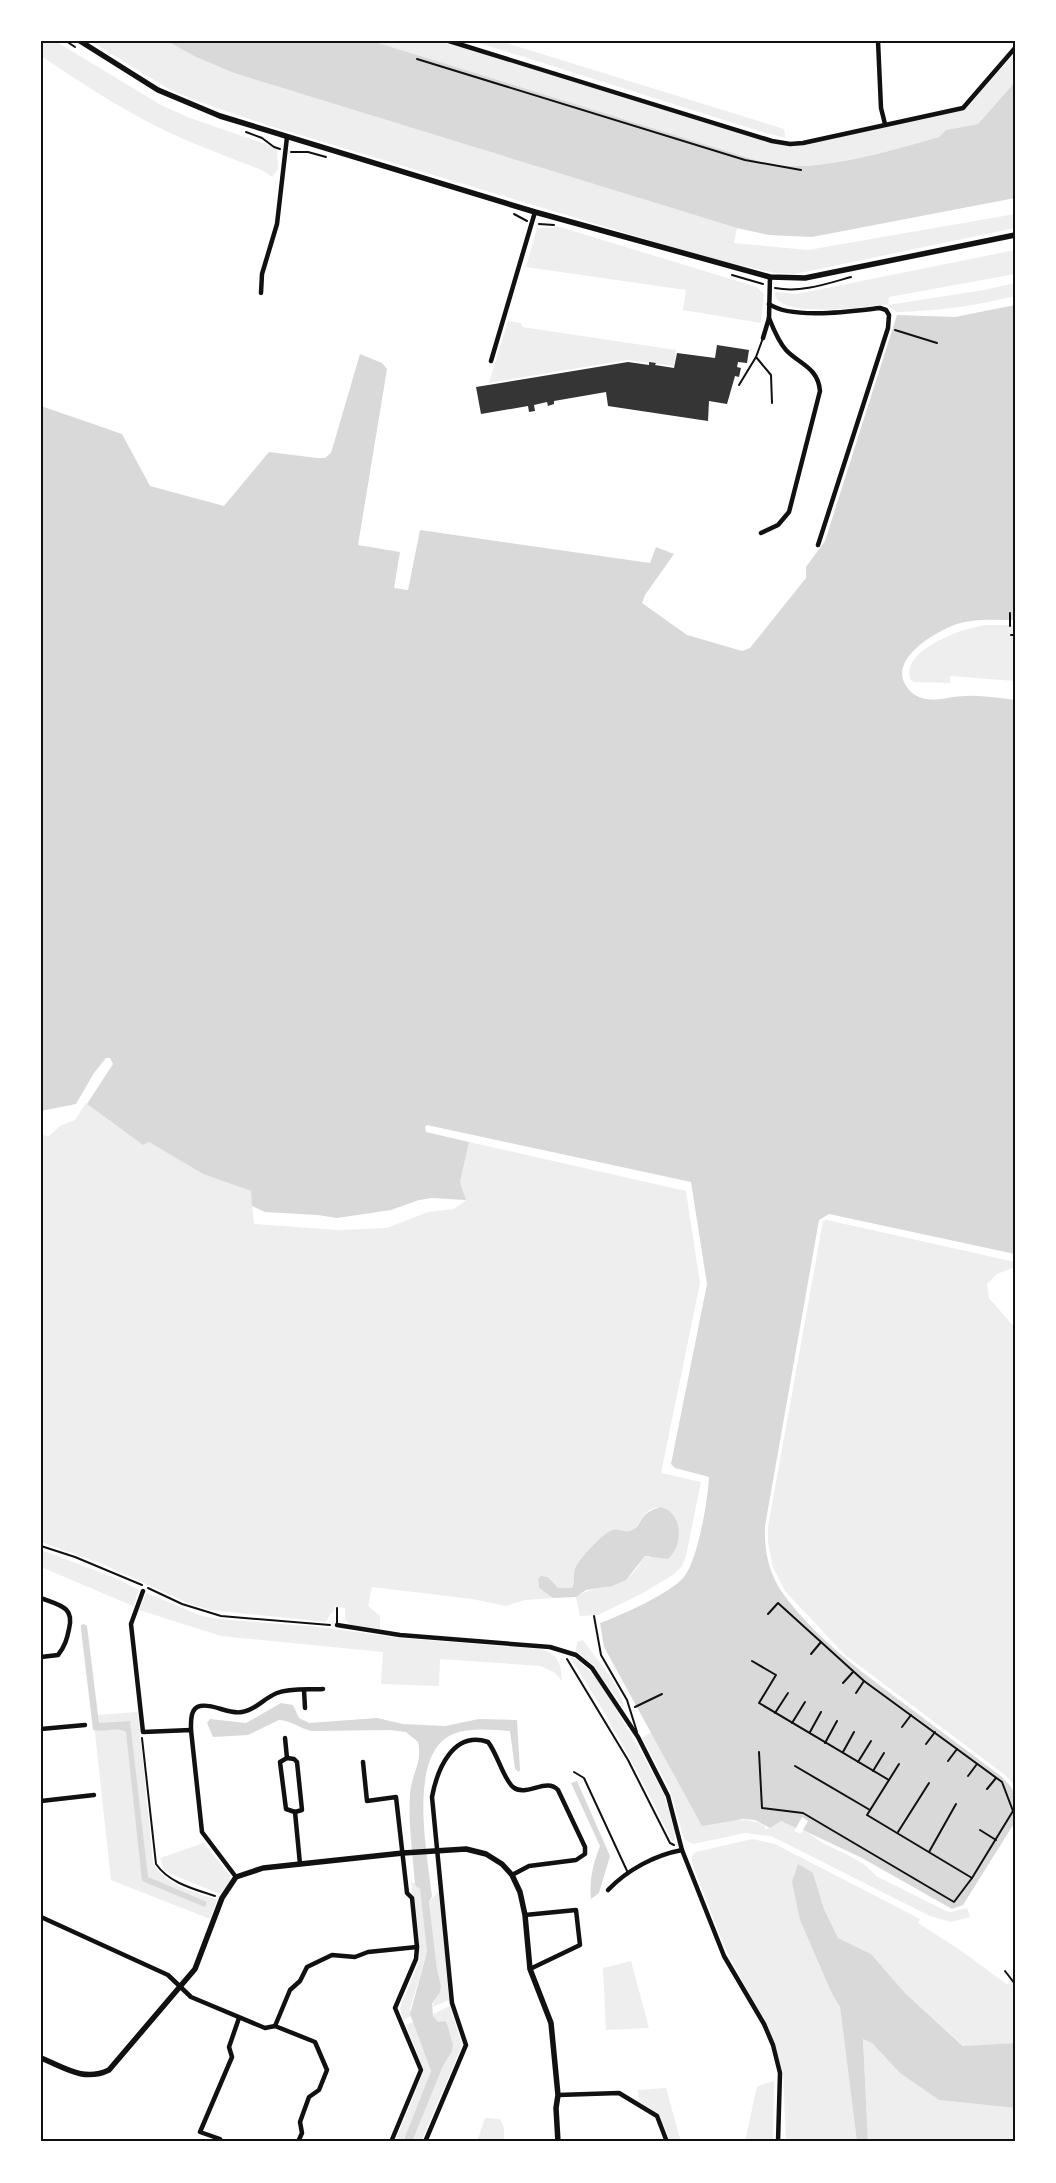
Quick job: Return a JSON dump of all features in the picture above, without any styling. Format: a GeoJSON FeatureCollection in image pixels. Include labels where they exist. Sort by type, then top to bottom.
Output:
{"type":"FeatureCollection","features":[{"type":"Feature","properties":{"kind":"street"},"geometry":{"type":"LineString","coordinates":[[80,41],[165,93],[220,116],[287,138],[535,212],[770,277],[805,278],[1015,235]]}},
{"type":"Feature","properties":{"kind":"street"},"geometry":{"type":"LineString","coordinates":[[448,41],[782,144],[803,143],[962,108],[1015,48]]}},
{"type":"Feature","properties":{"kind":"street"},"geometry":{"type":"LineString","coordinates":[[878,41],[881,108],[884,124]]}},
{"type":"Feature","properties":{"kind":"street"},"geometry":{"type":"LineString","coordinates":[[261,293],[262,274],[277,224],[284,150],[287,138]]}},
{"type":"Feature","properties":{"kind":"street"},"geometry":{"type":"LineString","coordinates":[[491,360],[535,212]]}},
{"type":"Feature","properties":{"kind":"street"},"geometry":{"type":"LineString","coordinates":[[763,338],[769,318],[770,277]]}},
{"type":"Feature","properties":{"kind":"street"},"geometry":{"type":"LineString","coordinates":[[769,304],[780,310],[799,312],[835,313],[883,308],[889,315],[888,328],[818,545]]}},
{"type":"Feature","properties":{"kind":"street"},"geometry":{"type":"LineString","coordinates":[[761,533],[778,526],[790,512],[820,391],[816,374],[810,367],[786,350],[769,318]]}},
{"type":"Feature","properties":{"kind":"street"},"geometry":{"type":"LineString","coordinates":[[143,1591],[131,1624],[143,1732],[191,1730]]}},
{"type":"Feature","properties":{"kind":"street"},"geometry":{"type":"LineString","coordinates":[[41,1598],[65,1608],[70,1614],[71,1620],[64,1646],[58,1655],[41,1657]]}},
{"type":"Feature","properties":{"kind":"street"},"geometry":{"type":"LineString","coordinates":[[337,1625],[400,1634],[540,1646],[576,1655],[592,1668],[638,1737],[668,1796],[682,1850],[724,1956],[764,2024],[773,2045],[780,2073],[778,2142]]}},
{"type":"Feature","properties":{"kind":"street"},"geometry":{"type":"LineString","coordinates":[[236,1877],[202,1832],[191,1730],[192,1714],[195,1709],[201,1706],[244,1712],[275,1694],[286,1691],[323,1689]]}},
{"type":"Feature","properties":{"kind":"street"},"geometry":{"type":"LineString","coordinates":[[304,1690],[304,1708]]}},
{"type":"Feature","properties":{"kind":"street"},"geometry":{"type":"LineString","coordinates":[[41,1729],[85,1725]]}},
{"type":"Feature","properties":{"kind":"street"},"geometry":{"type":"LineString","coordinates":[[285,1738],[287,1758]]}},
{"type":"Feature","properties":{"kind":"street"},"geometry":{"type":"LineString","coordinates":[[425,2142],[466,2045],[452,2003],[439,1851],[432,1797],[436,1778],[445,1758],[462,1743],[470,1739],[488,1742],[514,1789],[521,1790],[549,1785],[554,1786],[558,1790],[585,1848],[585,1854],[576,1860],[529,1866],[512,1875]]}},
{"type":"Feature","properties":{"kind":"street"},"geometry":{"type":"LineString","coordinates":[[287,1758],[294,1759],[297,1762],[302,1810],[295,1812],[286,1809],[284,1801],[280,1762],[287,1758]]}},
{"type":"Feature","properties":{"kind":"street"},"geometry":{"type":"LineString","coordinates":[[363,1762],[367,1801],[396,1798],[400,1844],[403,1853],[407,1893],[412,1898],[417,1947],[416,1959],[395,2008],[421,2070],[391,2142]]}},
{"type":"Feature","properties":{"kind":"street"},"geometry":{"type":"LineString","coordinates":[[41,1801],[94,1795]]}},
{"type":"Feature","properties":{"kind":"street"},"geometry":{"type":"LineString","coordinates":[[295,1812],[300,1864]]}},
{"type":"Feature","properties":{"kind":"street"},"geometry":{"type":"LineString","coordinates":[[41,2058],[83,2075],[92,2076],[109,2070],[182,1986],[194,1968],[222,1898],[236,1877],[263,1868],[403,1853],[466,1849],[486,1854],[512,1875],[520,1892],[525,1915],[530,1969],[551,2023],[558,2095],[556,2108],[558,2142]]}},
{"type":"Feature","properties":{"kind":"street"},"geometry":{"type":"LineString","coordinates":[[608,1890],[628,1873],[668,1853],[682,1850]]}},
{"type":"Feature","properties":{"kind":"street"},"geometry":{"type":"LineString","coordinates":[[525,1915],[576,1910],[580,1944],[530,1969]]}},
{"type":"Feature","properties":{"kind":"street"},"geometry":{"type":"LineString","coordinates":[[41,1917],[158,1970],[182,1986],[191,1997],[265,2028],[275,2026],[315,2042],[327,2070],[319,2090],[309,2097],[300,2122],[302,2133],[298,2142]]}},
{"type":"Feature","properties":{"kind":"street"},"geometry":{"type":"LineString","coordinates":[[275,2026],[290,1990],[300,1980],[307,1967],[332,1955],[355,1957],[368,1952],[417,1947]]}},
{"type":"Feature","properties":{"kind":"street"},"geometry":{"type":"LineString","coordinates":[[220,2139],[200,2132],[232,2057],[229,2047],[239,2018]]}},
{"type":"Feature","properties":{"kind":"street"},"geometry":{"type":"LineString","coordinates":[[558,2095],[619,2093],[657,2116],[667,2142]]}},
{"type":"Feature","properties":{"kind":"lane"},"geometry":{"type":"LineString","coordinates":[[739,385],[756,356],[763,338]]}},
{"type":"Feature","properties":{"kind":"lane"},"geometry":{"type":"LineString","coordinates":[[756,356],[771,375],[772,403]]}},
{"type":"Feature","properties":{"kind":"lane"},"geometry":{"type":"LineString","coordinates":[[337,1608],[337,1625]]}},
{"type":"Feature","properties":{"kind":"lane"},"geometry":{"type":"LineString","coordinates":[[594,1616],[601,1655],[627,1700],[638,1737]]}},
{"type":"Feature","properties":{"kind":"lane"},"geometry":{"type":"LineString","coordinates":[[574,1772],[584,1778],[628,1873]]}},
{"type":"Feature","properties":{"kind":"path"},"geometry":{"type":"LineString","coordinates":[[66,41],[79,50]]}},
{"type":"Feature","properties":{"kind":"path"},"geometry":{"type":"LineString","coordinates":[[418,60],[745,160],[801,170]]}},
{"type":"Feature","properties":{"kind":"path"},"geometry":{"type":"LineString","coordinates":[[244,131],[262,138],[274,147],[295,153],[308,152],[327,157]]}},
{"type":"Feature","properties":{"kind":"path"},"geometry":{"type":"LineString","coordinates":[[509,210],[520,219],[531,223],[560,225]]}},
{"type":"Feature","properties":{"kind":"path"},"geometry":{"type":"LineString","coordinates":[[731,274],[770,287],[788,290],[807,288],[852,276]]}},
{"type":"Feature","properties":{"kind":"path"},"geometry":{"type":"LineString","coordinates":[[888,328],[937,343]]}},
{"type":"Feature","properties":{"kind":"path"},"geometry":{"type":"LineString","coordinates":[[1010,613],[1010,626]]}},
{"type":"Feature","properties":{"kind":"path"},"geometry":{"type":"LineString","coordinates":[[41,1546],[75,1557],[182,1604],[208,1613],[221,1616],[337,1625]]}},
{"type":"Feature","properties":{"kind":"path"},"geometry":{"type":"LineString","coordinates":[[759,1752],[762,1808],[803,1813],[954,1902],[972,1878],[1013,1811],[1002,1782],[864,1681],[778,1603],[768,1614]]}},
{"type":"Feature","properties":{"kind":"path"},"geometry":{"type":"LineString","coordinates":[[811,1654],[821,1642]]}},
{"type":"Feature","properties":{"kind":"path"},"geometry":{"type":"LineString","coordinates":[[559,1650],[571,1663],[610,1727],[652,1804],[670,1843],[682,1850]]}},
{"type":"Feature","properties":{"kind":"path"},"geometry":{"type":"LineString","coordinates":[[752,1661],[776,1675],[759,1704],[889,1780]]}},
{"type":"Feature","properties":{"kind":"path"},"geometry":{"type":"LineString","coordinates":[[843,1683],[853,1672]]}},
{"type":"Feature","properties":{"kind":"path"},"geometry":{"type":"LineString","coordinates":[[856,1693],[864,1681]]}},
{"type":"Feature","properties":{"kind":"path"},"geometry":{"type":"LineString","coordinates":[[775,1713],[788,1693]]}},
{"type":"Feature","properties":{"kind":"path"},"geometry":{"type":"LineString","coordinates":[[637,1707],[662,1694]]}},
{"type":"Feature","properties":{"kind":"path"},"geometry":{"type":"LineString","coordinates":[[792,1722],[805,1702]]}},
{"type":"Feature","properties":{"kind":"path"},"geometry":{"type":"LineString","coordinates":[[809,1733],[821,1712]]}},
{"type":"Feature","properties":{"kind":"path"},"geometry":{"type":"LineString","coordinates":[[902,1728],[911,1715]]}},
{"type":"Feature","properties":{"kind":"path"},"geometry":{"type":"LineString","coordinates":[[825,1742],[837,1721]]}},
{"type":"Feature","properties":{"kind":"path"},"geometry":{"type":"LineString","coordinates":[[143,1732],[142,1738],[156,1864],[162,1873],[174,1880],[222,1898]]}},
{"type":"Feature","properties":{"kind":"path"},"geometry":{"type":"LineString","coordinates":[[842,1753],[854,1732]]}},
{"type":"Feature","properties":{"kind":"path"},"geometry":{"type":"LineString","coordinates":[[926,1744],[935,1732]]}},
{"type":"Feature","properties":{"kind":"path"},"geometry":{"type":"LineString","coordinates":[[858,1762],[871,1741]]}},
{"type":"Feature","properties":{"kind":"path"},"geometry":{"type":"LineString","coordinates":[[948,1761],[957,1749]]}},
{"type":"Feature","properties":{"kind":"path"},"geometry":{"type":"LineString","coordinates":[[873,1771],[884,1753]]}},
{"type":"Feature","properties":{"kind":"path"},"geometry":{"type":"LineString","coordinates":[[899,1764],[868,1815],[972,1878]]}},
{"type":"Feature","properties":{"kind":"path"},"geometry":{"type":"LineString","coordinates":[[968,1776],[977,1764]]}},
{"type":"Feature","properties":{"kind":"path"},"geometry":{"type":"LineString","coordinates":[[795,1766],[870,1810]]}},
{"type":"Feature","properties":{"kind":"path"},"geometry":{"type":"LineString","coordinates":[[987,1789],[996,1778]]}},
{"type":"Feature","properties":{"kind":"path"},"geometry":{"type":"LineString","coordinates":[[898,1833],[929,1783]]}},
{"type":"Feature","properties":{"kind":"path"},"geometry":{"type":"LineString","coordinates":[[929,1852],[956,1804]]}},
{"type":"Feature","properties":{"kind":"path"},"geometry":{"type":"LineString","coordinates":[[980,1830],[996,1840]]}},
{"type":"Feature","properties":{"kind":"path"},"geometry":{"type":"LineString","coordinates":[[1005,1972],[1015,1984]]}},
{"type":"Feature","properties":{"kind":"shaded area"},"geometry":{"type":"Polygon","coordinates":[[[41,41],[55,41],[161,105],[190,118],[277,148],[278,169],[272,177],[264,171],[179,137],[138,116],[41,56],[41,41]]]}},
{"type":"Feature","properties":{"kind":"shaded area"},"geometry":{"type":"Polygon","coordinates":[[[90,41],[167,41],[196,57],[234,73],[737,228],[734,243],[808,250],[1015,214],[1015,228],[795,274],[776,273],[716,260],[270,126],[197,101],[169,89],[90,41]]]}},
{"type":"Feature","properties":{"kind":"shaded area"},"geometry":{"type":"Polygon","coordinates":[[[167,41],[372,41],[752,159],[782,166],[824,164],[863,157],[939,137],[946,130],[978,124],[1015,82],[1015,198],[812,237],[769,235],[737,228],[234,73],[196,57],[167,41]]]}},
{"type":"Feature","properties":{"kind":"shaded area"},"geometry":{"type":"Polygon","coordinates":[[[372,41],[449,41],[789,145],[956,109],[970,103],[1015,53],[1015,82],[978,124],[946,130],[939,137],[863,157],[824,164],[782,166],[752,159],[372,41]]]}},
{"type":"Feature","properties":{"kind":"shaded area"},"geometry":{"type":"Polygon","coordinates":[[[473,41],[500,41],[784,129],[785,138],[759,131],[473,41]]]}},
{"type":"Feature","properties":{"kind":"shaded area"},"geometry":{"type":"Polygon","coordinates":[[[560,227],[757,287],[764,294],[761,323],[683,310],[686,290],[526,267],[537,228],[560,227]]]}},
{"type":"Feature","properties":{"kind":"shaded area"},"geometry":{"type":"Polygon","coordinates":[[[1015,250],[1015,274],[889,297],[888,305],[827,310],[809,309],[793,307],[782,303],[775,296],[776,292],[797,294],[1015,250]]]}},
{"type":"Feature","properties":{"kind":"shaded area"},"geometry":{"type":"Polygon","coordinates":[[[1015,283],[1015,296],[985,303],[941,309],[896,312],[888,305],[984,290],[1015,283]]]}},
{"type":"Feature","properties":{"kind":"shaded area"},"geometry":{"type":"Polygon","coordinates":[[[1015,305],[1015,620],[969,621],[954,625],[917,647],[904,664],[902,673],[904,682],[911,692],[923,698],[935,700],[971,696],[1015,700],[1015,1254],[829,1214],[819,1220],[765,1526],[765,1545],[771,1571],[784,1595],[796,1611],[839,1653],[870,1678],[1002,1777],[1015,1795],[1015,1822],[963,1905],[952,1909],[862,1858],[803,1830],[808,1821],[802,1817],[796,1828],[781,1821],[770,1828],[755,1820],[743,1819],[702,1826],[604,1647],[600,1623],[657,1597],[684,1577],[698,1544],[707,1500],[709,1477],[675,1468],[671,1464],[707,1284],[691,1182],[427,1125],[425,1127],[426,1132],[469,1142],[460,1182],[466,1200],[432,1198],[419,1200],[391,1210],[337,1218],[265,1212],[252,1206],[251,1191],[203,1174],[149,1142],[143,1145],[87,1104],[113,1064],[110,1058],[106,1058],[94,1073],[76,1104],[41,1111],[41,406],[122,434],[150,486],[224,506],[269,452],[317,458],[325,458],[331,453],[360,354],[382,363],[387,369],[358,545],[400,552],[394,588],[408,590],[420,530],[650,563],[656,547],[674,554],[645,595],[642,603],[687,635],[742,651],[750,648],[806,578],[806,567],[825,541],[897,315],[955,317],[1015,305]]]}},
{"type":"Feature","properties":{"kind":"shaded area"},"geometry":{"type":"Polygon","coordinates":[[[508,321],[521,323],[522,327],[676,350],[674,366],[627,360],[489,383],[508,321]]]}},
{"type":"Feature","properties":{"kind":"shaded area"},"geometry":{"type":"Polygon","coordinates":[[[986,625],[1015,625],[1015,681],[950,676],[950,683],[914,682],[910,679],[911,665],[925,649],[956,633],[986,625]]]}},
{"type":"Feature","properties":{"kind":"shaded area"},"geometry":{"type":"Polygon","coordinates":[[[86,1103],[143,1145],[149,1142],[203,1174],[251,1191],[254,1224],[339,1230],[387,1228],[428,1212],[454,1209],[466,1200],[460,1182],[469,1142],[686,1191],[700,1283],[661,1473],[701,1482],[686,1556],[682,1566],[673,1575],[641,1594],[598,1615],[580,1616],[576,1597],[590,1590],[618,1583],[633,1573],[645,1556],[650,1558],[665,1508],[653,1508],[632,1530],[613,1531],[598,1540],[580,1564],[574,1577],[572,1588],[558,1588],[548,1577],[541,1576],[538,1579],[539,1588],[553,1598],[525,1600],[506,1606],[472,1599],[372,1587],[368,1606],[380,1616],[380,1629],[351,1625],[345,1619],[345,1608],[335,1607],[334,1612],[331,1613],[326,1622],[210,1610],[188,1603],[100,1563],[41,1542],[41,1135],[49,1136],[60,1126],[75,1120],[86,1103]]]}},
{"type":"Feature","properties":{"kind":"shaded area"},"geometry":{"type":"Polygon","coordinates":[[[827,1220],[1015,1262],[1015,1267],[997,1274],[987,1284],[989,1298],[1015,1328],[1015,1785],[1005,1775],[844,1654],[785,1591],[773,1567],[768,1543],[768,1527],[823,1221],[827,1220]]]}},
{"type":"Feature","properties":{"kind":"shaded area"},"geometry":{"type":"Polygon","coordinates":[[[661,1507],[668,1510],[674,1516],[679,1530],[677,1546],[668,1559],[645,1556],[626,1580],[612,1586],[586,1590],[576,1597],[553,1598],[539,1588],[538,1579],[541,1576],[548,1577],[558,1588],[572,1588],[574,1571],[577,1565],[597,1541],[613,1530],[627,1531],[636,1528],[648,1512],[661,1507]]]}},
{"type":"Feature","properties":{"kind":"shaded area"},"geometry":{"type":"Polygon","coordinates":[[[41,1550],[113,1577],[139,1590],[133,1606],[41,1567],[41,1550]]]}},
{"type":"Feature","properties":{"kind":"shaded area"},"geometry":{"type":"Polygon","coordinates":[[[146,1593],[202,1616],[219,1619],[319,1627],[401,1638],[540,1649],[555,1657],[561,1669],[562,1681],[555,1673],[541,1666],[440,1659],[439,1686],[381,1684],[383,1652],[221,1636],[139,1610],[146,1593]]]}},
{"type":"Feature","properties":{"kind":"shaded area"},"geometry":{"type":"Polygon","coordinates":[[[81,1625],[87,1626],[99,1723],[130,1721],[148,1877],[207,1902],[205,1907],[142,1881],[126,1732],[122,1730],[93,1730],[81,1629],[81,1625]]]}},
{"type":"Feature","properties":{"kind":"shaded area"},"geometry":{"type":"Polygon","coordinates":[[[583,1640],[608,1673],[618,1691],[625,1710],[593,1665],[576,1651],[577,1642],[583,1640]]]}},
{"type":"Feature","properties":{"kind":"shaded area"},"geometry":{"type":"Polygon","coordinates":[[[569,1656],[576,1659],[590,1671],[602,1685],[642,1754],[664,1794],[674,1829],[675,1841],[672,1841],[624,1747],[569,1656]]]}},
{"type":"Feature","properties":{"kind":"shaded area"},"geometry":{"type":"Polygon","coordinates":[[[281,1703],[293,1705],[299,1718],[309,1723],[377,1718],[403,1724],[445,1726],[479,1719],[517,1720],[519,1772],[515,1769],[510,1731],[474,1730],[453,1734],[438,1745],[429,1762],[423,1808],[424,1833],[432,1896],[429,1902],[437,1969],[441,1986],[440,1992],[432,2004],[433,2016],[438,2022],[445,2021],[453,2045],[412,2142],[403,2142],[431,2071],[410,2014],[427,1952],[420,1889],[415,1885],[410,1818],[411,1788],[419,1756],[418,1742],[406,1732],[390,1730],[312,1731],[288,1721],[279,1720],[248,1735],[213,1737],[207,1723],[210,1719],[246,1723],[281,1703]]]}},
{"type":"Feature","properties":{"kind":"shaded area"},"geometry":{"type":"Polygon","coordinates":[[[138,1712],[153,1862],[157,1870],[164,1877],[180,1887],[217,1900],[210,1919],[111,1880],[95,1733],[96,1715],[138,1712]]]}},
{"type":"Feature","properties":{"kind":"shaded area"},"geometry":{"type":"Polygon","coordinates":[[[651,1732],[702,1825],[742,1820],[758,1823],[765,1826],[765,1829],[781,1821],[796,1828],[794,1831],[801,1834],[803,1830],[865,1865],[876,1876],[946,1911],[950,1912],[967,1908],[970,1917],[951,1922],[930,1916],[771,1836],[745,1833],[693,1844],[684,1839],[670,1790],[642,1738],[651,1732]]]}},
{"type":"Feature","properties":{"kind":"shaded area"},"geometry":{"type":"Polygon","coordinates":[[[577,1781],[610,1856],[599,1893],[591,1899],[592,1872],[600,1846],[571,1783],[577,1781]]]}},
{"type":"Feature","properties":{"kind":"shaded area"},"geometry":{"type":"Polygon","coordinates":[[[752,1839],[775,1844],[920,1919],[918,1923],[960,1950],[1008,1985],[1015,1970],[1015,2043],[964,2046],[905,1993],[871,1954],[838,1938],[824,1909],[813,1873],[800,1920],[832,1994],[840,2007],[857,2142],[786,2142],[783,2072],[774,2041],[725,1948],[692,1863],[692,1856],[696,1852],[752,1839]]]}},
{"type":"Feature","properties":{"kind":"shaded area"},"geometry":{"type":"Polygon","coordinates":[[[204,1843],[230,1876],[230,1882],[220,1894],[171,1874],[165,1870],[160,1858],[204,1843]]]}},
{"type":"Feature","properties":{"kind":"shaded area"},"geometry":{"type":"Polygon","coordinates":[[[798,1864],[813,1873],[824,1909],[838,1938],[871,1954],[905,1993],[963,2046],[1015,2043],[1015,2108],[939,2100],[900,2073],[872,2043],[863,2039],[868,2142],[857,2142],[840,2007],[832,1994],[800,1920],[792,1882],[798,1864]]]}},
{"type":"Feature","properties":{"kind":"shaded area"},"geometry":{"type":"Polygon","coordinates":[[[411,1881],[420,1889],[427,1952],[410,2009],[411,2016],[403,2020],[400,2008],[420,1959],[411,1881]]]}},
{"type":"Feature","properties":{"kind":"shaded area"},"geometry":{"type":"Polygon","coordinates":[[[439,1891],[449,2000],[432,2007],[441,1986],[437,1969],[429,1902],[439,1891]]]}},
{"type":"Feature","properties":{"kind":"shaded area"},"geometry":{"type":"Polygon","coordinates":[[[631,1961],[649,2028],[606,2030],[603,1968],[631,1961]]]}},
{"type":"Feature","properties":{"kind":"shaded area"},"geometry":{"type":"Polygon","coordinates":[[[450,2006],[461,2042],[461,2048],[421,2142],[412,2142],[453,2045],[444,2021],[438,2022],[434,2019],[433,2014],[450,2006]]]}},
{"type":"Feature","properties":{"kind":"shaded area"},"geometry":{"type":"Polygon","coordinates":[[[413,2022],[431,2071],[403,2142],[395,2142],[424,2070],[406,2025],[413,2022]]]}},
{"type":"Feature","properties":{"kind":"shaded area"},"geometry":{"type":"Polygon","coordinates":[[[863,2039],[872,2043],[900,2073],[939,2100],[1015,2108],[1015,2142],[868,2142],[863,2039]]]}},
{"type":"Feature","properties":{"kind":"shaded area"},"geometry":{"type":"Polygon","coordinates":[[[774,2081],[773,2142],[745,2142],[756,2090],[758,2086],[774,2081]]]}},
{"type":"Feature","properties":{"kind":"shaded area"},"geometry":{"type":"Polygon","coordinates":[[[666,2088],[681,2142],[670,2142],[656,2113],[639,2102],[638,2090],[666,2088]]]}},
{"type":"Feature","properties":{"kind":"shaded area"},"geometry":{"type":"Polygon","coordinates":[[[485,2118],[500,2119],[504,2128],[504,2142],[477,2142],[485,2118]]]}},
{"type":"Feature","properties":{"kind":"building"},"geometry":{"type":"Polygon","coordinates":[[[717,345],[749,350],[747,363],[738,362],[737,367],[741,368],[739,377],[735,376],[727,404],[709,401],[708,421],[608,406],[606,392],[554,401],[554,404],[548,406],[547,402],[534,405],[535,411],[529,412],[528,406],[481,414],[476,387],[628,362],[649,365],[649,362],[656,363],[655,365],[674,368],[677,353],[715,358],[717,345]]]}}]}
